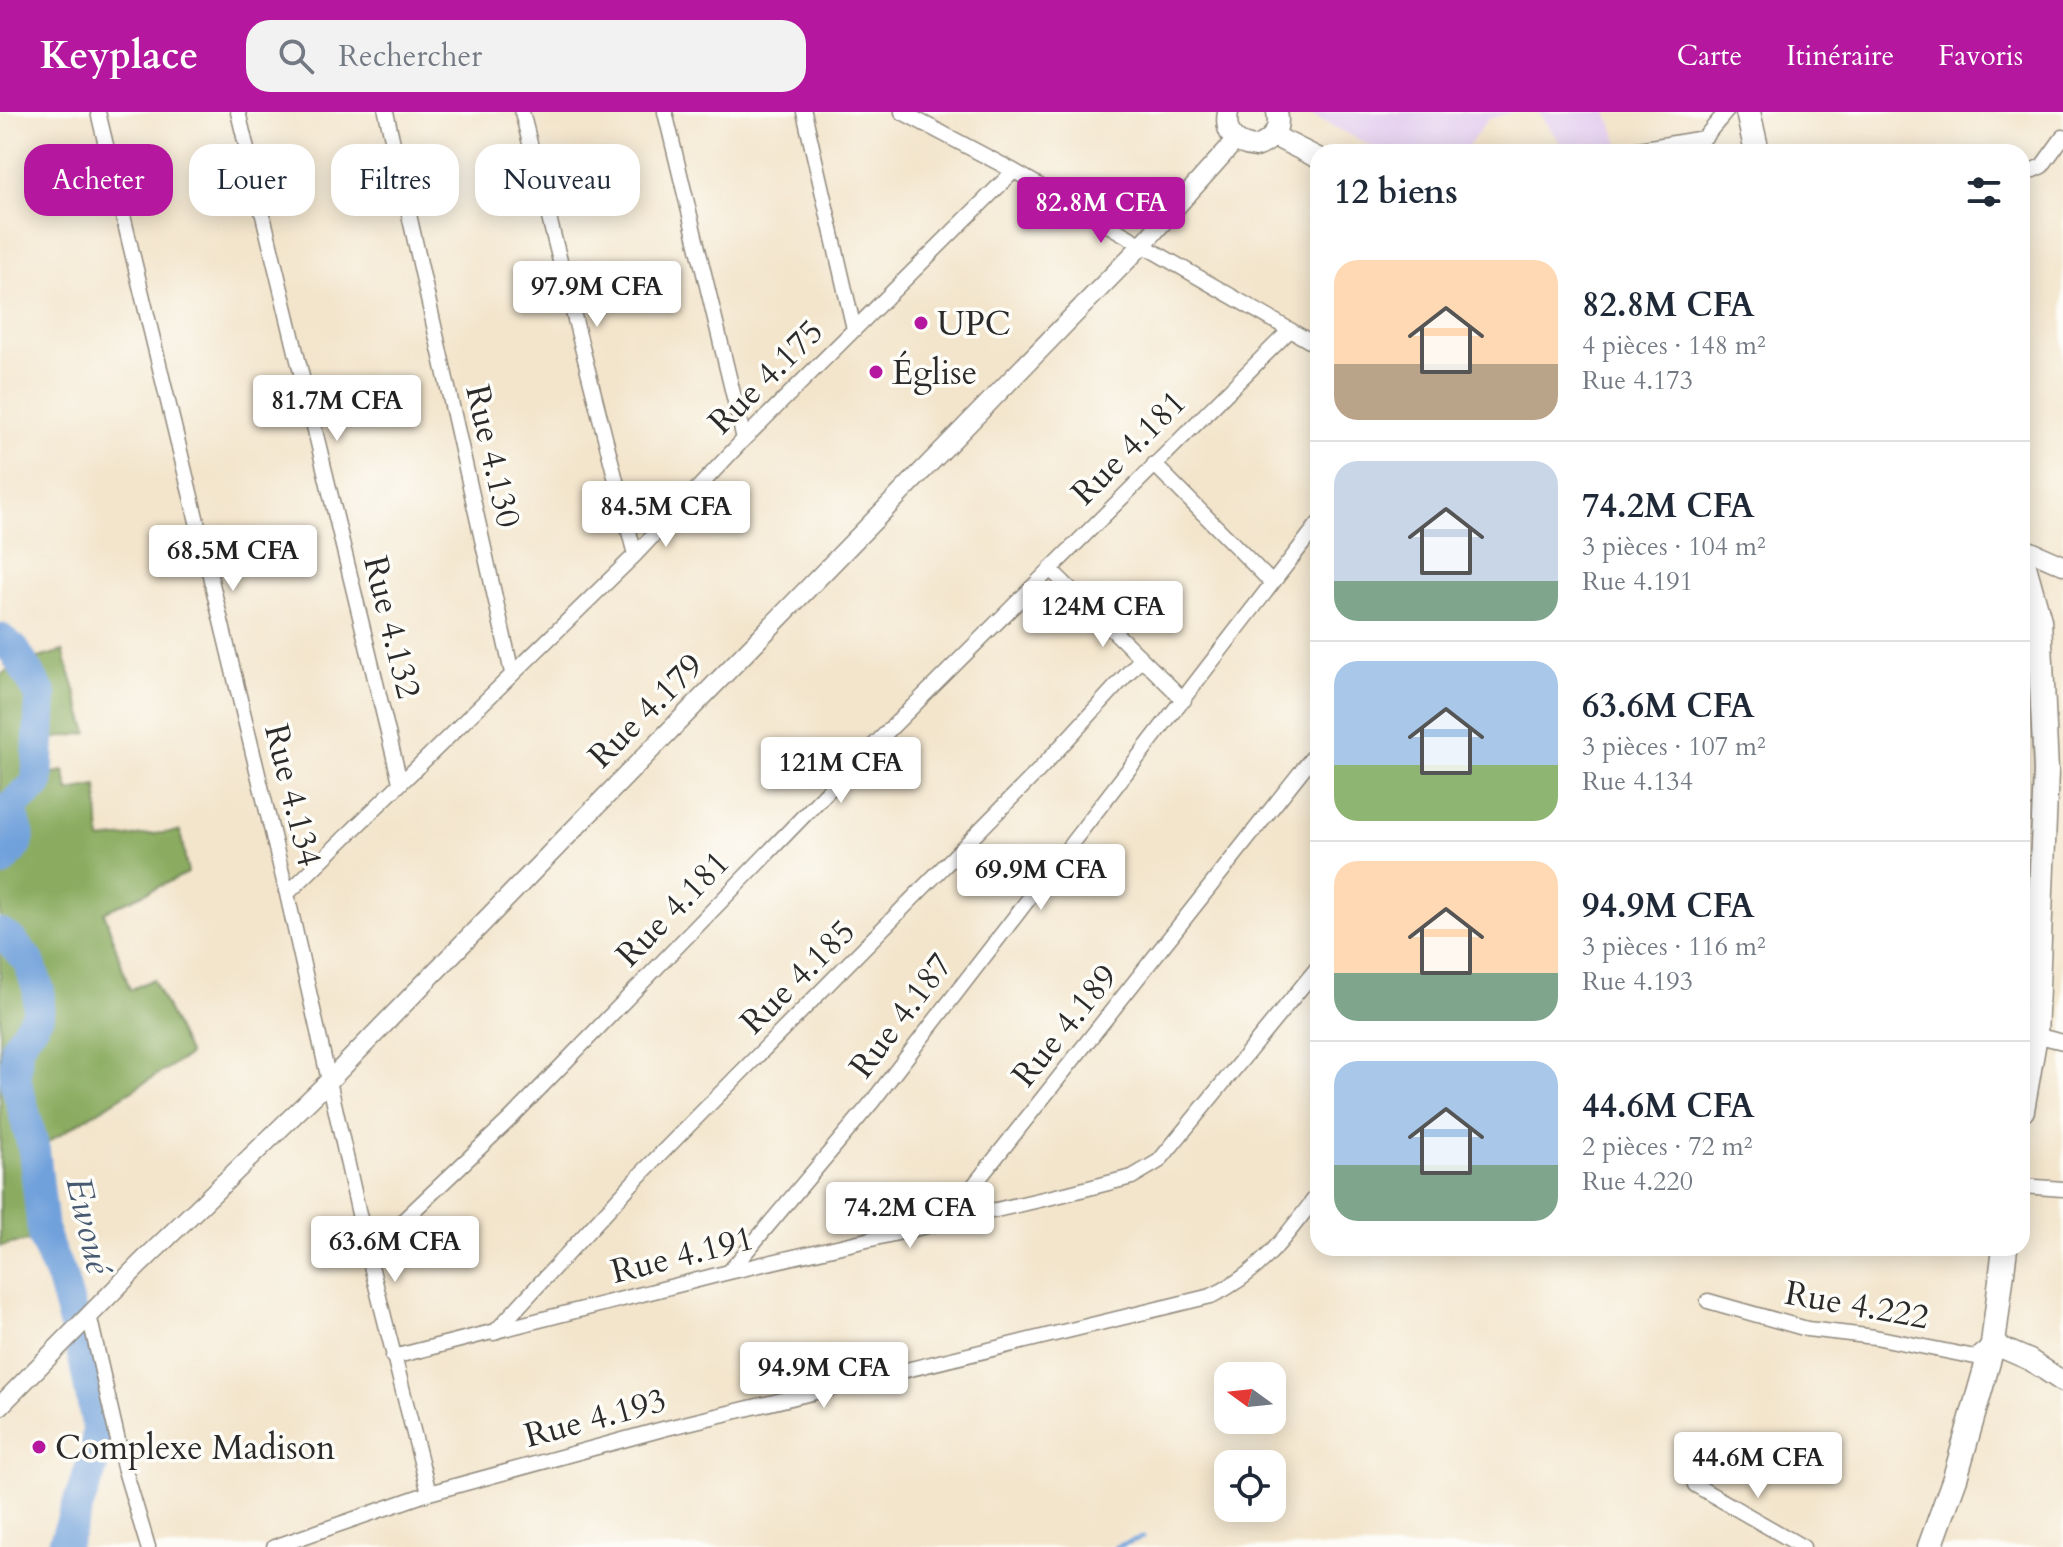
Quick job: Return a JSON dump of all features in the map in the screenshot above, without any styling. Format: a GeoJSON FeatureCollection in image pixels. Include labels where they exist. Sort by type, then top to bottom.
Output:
{"type":"FeatureCollection","features":[{"type":"Feature","properties":{"kind":"main road"},"geometry":{"type":"LineString","coordinates":[[1228,112],[1229,132],[1235,141],[1256,147],[1274,136],[1278,127],[1277,112]]}},
{"type":"Feature","properties":{"kind":"main road"},"geometry":{"type":"LineString","coordinates":[[1748,112],[1755,144]]}},
{"type":"Feature","properties":{"kind":"main road"},"geometry":{"type":"LineString","coordinates":[[1274,136],[1310,154]]}},
{"type":"Feature","properties":{"kind":"main road"},"geometry":{"type":"LineString","coordinates":[[2030,588],[2039,620],[2046,771],[2035,1035],[2030,1064]]}},
{"type":"Feature","properties":{"kind":"main road"},"geometry":{"type":"LineString","coordinates":[[1930,1547],[1955,1478],[1993,1344],[2004,1256]]}},
{"type":"Feature","properties":{"kind":"main road"},"geometry":{"type":"LineString","coordinates":[[1993,1344],[2030,1360],[2063,1382]]}},
{"type":"Feature","properties":{"kind":"street","name":"Rue 4.134"},"geometry":{"type":"LineString","coordinates":[[98,112],[287,894],[327,1083],[429,1493]]}},
{"type":"Feature","properties":{"kind":"street","name":"Rue 4.132"},"geometry":{"type":"LineString","coordinates":[[238,112],[400,782]]}},
{"type":"Feature","properties":{"kind":"street","name":"Rue 4.130"},"geometry":{"type":"LineString","coordinates":[[386,112],[512,673]]}},
{"type":"Feature","properties":{"kind":"street"},"geometry":{"type":"LineString","coordinates":[[522,112],[635,555]]}},
{"type":"Feature","properties":{"kind":"street"},"geometry":{"type":"LineString","coordinates":[[665,112],[744,439]]}},
{"type":"Feature","properties":{"kind":"street"},"geometry":{"type":"LineString","coordinates":[[804,112],[854,329]]}},
{"type":"Feature","properties":{"kind":"street"},"geometry":{"type":"LineString","coordinates":[[902,112],[1014,171],[1310,342]]}},
{"type":"Feature","properties":{"kind":"street"},"geometry":{"type":"LineString","coordinates":[[1668,144],[1704,138],[1726,112]]}},
{"type":"Feature","properties":{"kind":"street"},"geometry":{"type":"LineString","coordinates":[[2030,171],[2042,166],[2063,137]]}},
{"type":"Feature","properties":{"kind":"street","name":"Rue 4.179"},"geometry":{"type":"LineString","coordinates":[[0,1406],[53,1350],[327,1083],[1141,246],[1235,141]]}},
{"type":"Feature","properties":{"kind":"street","name":"Rue 4.175"},"geometry":{"type":"LineString","coordinates":[[287,894],[635,555],[744,439],[1014,171]]}},
{"type":"Feature","properties":{"kind":"street","name":"Rue 4.181"},"geometry":{"type":"LineString","coordinates":[[368,1254],[522,1107],[1050,569],[1289,331]]}},
{"type":"Feature","properties":{"kind":"street"},"geometry":{"type":"LineString","coordinates":[[1154,464],[1271,582]]}},
{"type":"Feature","properties":{"kind":"street","name":"Rue 4.187"},"geometry":{"type":"LineString","coordinates":[[729,1272],[872,1102],[1310,534]]}},
{"type":"Feature","properties":{"kind":"street"},"geometry":{"type":"LineString","coordinates":[[2030,551],[2063,565]]}},
{"type":"Feature","properties":{"kind":"street"},"geometry":{"type":"LineString","coordinates":[[1050,569],[1184,700]]}},
{"type":"Feature","properties":{"kind":"street","name":"Rue 4.185"},"geometry":{"type":"LineString","coordinates":[[494,1334],[639,1176],[1030,779],[1141,659]]}},
{"type":"Feature","properties":{"kind":"street","name":"Rue 4.189"},"geometry":{"type":"LineString","coordinates":[[944,1223],[1310,760]]}},
{"type":"Feature","properties":{"kind":"street","name":"Rue 4.191"},"geometry":{"type":"LineString","coordinates":[[393,1357],[1147,1171],[1159,1161],[1310,977]]}},
{"type":"Feature","properties":{"kind":"street"},"geometry":{"type":"LineString","coordinates":[[2035,1035],[2063,1042]]}},
{"type":"Feature","properties":{"kind":"street"},"geometry":{"type":"LineString","coordinates":[[2030,1187],[2063,1189]]}},
{"type":"Feature","properties":{"kind":"street","name":"Rue 4.193"},"geometry":{"type":"LineString","coordinates":[[274,1547],[429,1493],[663,1429],[1211,1296],[1251,1274],[1277,1249],[1310,1205]]}},
{"type":"Feature","properties":{"kind":"street","name":"Rue 4.222"},"geometry":{"type":"LineString","coordinates":[[1708,1301],[1807,1329],[1875,1337],[1975,1357],[1993,1344]]}},
{"type":"Feature","properties":{"kind":"street"},"geometry":{"type":"LineString","coordinates":[[89,1315],[124,1467],[148,1547]]}},
{"type":"Feature","properties":{"kind":"street"},"geometry":{"type":"LineString","coordinates":[[1695,1485],[1803,1547]]}},
{"type":"Feature","properties":{"kind":"shaded area"},"geometry":{"type":"Polygon","coordinates":[[[1314,112],[1514,112],[1488,119],[1470,144],[1367,144],[1312,115],[1314,112]]]}},
{"type":"Feature","properties":{"kind":"shaded area"},"geometry":{"type":"Polygon","coordinates":[[[1538,112],[1607,112],[1619,144],[1561,144],[1538,112]]]}},
{"type":"Feature","properties":{"kind":"green space"},"geometry":{"type":"Polygon","coordinates":[[[63,651],[88,733],[37,741],[39,776],[64,771],[69,791],[97,786],[100,840],[180,831],[188,873],[104,912],[130,990],[153,979],[189,1055],[35,1150],[44,1238],[0,1246],[0,675],[21,663],[63,651]]]}},
{"type":"Feature","properties":{"kind":"waterway","name":"Ewoué"},"geometry":{"type":"LineString","coordinates":[[0,639],[14,650],[41,695],[37,784],[11,806],[19,836],[15,846],[0,862]]}},
{"type":"Feature","properties":{"kind":"waterway","name":"Ewoué"},"geometry":{"type":"LineString","coordinates":[[0,934],[10,940],[29,962],[39,991],[38,1015],[17,1046],[15,1078],[34,1150],[44,1238],[62,1280],[84,1358],[98,1429],[96,1455],[63,1547]]}},
{"type":"Feature","properties":{"kind":"waterway"},"geometry":{"type":"LineString","coordinates":[[1116,1547],[1143,1537]]}},
{"type":"Feature","properties":{"kind":"place","name":"UPC"},"geometry":{"type":"Point","coordinates":[921,323]}},
{"type":"Feature","properties":{"kind":"place","name":"Église"},"geometry":{"type":"Point","coordinates":[876,372]}},
{"type":"Feature","properties":{"kind":"place","name":"Complexe Madison"},"geometry":{"type":"Point","coordinates":[39,1447]}}]}
